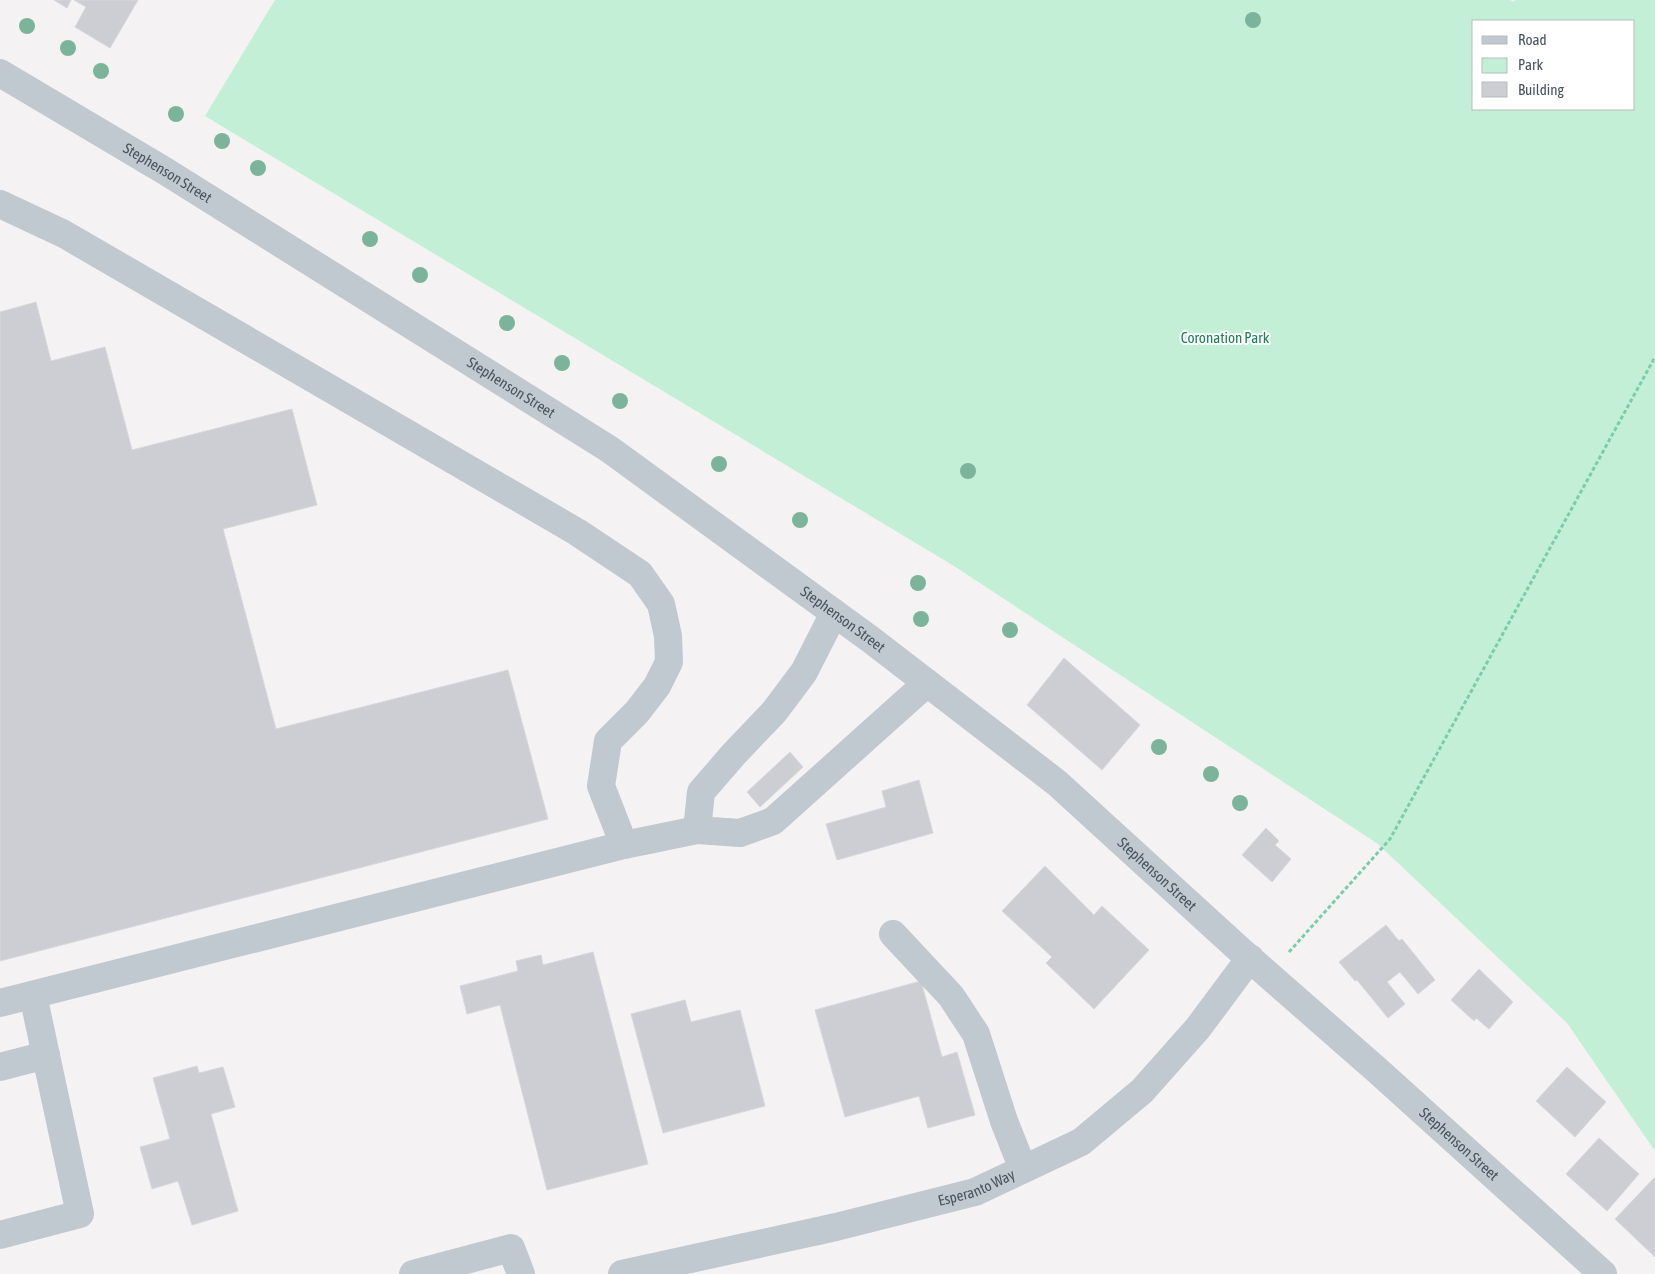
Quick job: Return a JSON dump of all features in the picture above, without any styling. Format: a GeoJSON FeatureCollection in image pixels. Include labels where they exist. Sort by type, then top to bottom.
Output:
{"type":"FeatureCollection","features":[{"type":"Feature","properties":{"kind":"street","name":"Stephenson Street"},"geometry":{"type":"LineString","coordinates":[[0,73],[173,177],[609,449],[870,639],[1057,783],[1259,967],[1378,1071],[1603,1274]]}},
{"type":"Feature","properties":{"kind":"street"},"geometry":{"type":"LineString","coordinates":[[0,204],[64,234],[577,532],[640,574],[661,604],[668,636],[669,662],[657,686],[638,712],[608,741],[601,786],[624,845]]}},
{"type":"Feature","properties":{"kind":"street"},"geometry":{"type":"LineString","coordinates":[[697,830],[701,792],[774,712],[804,672],[834,613]]}},
{"type":"Feature","properties":{"kind":"street"},"geometry":{"type":"LineString","coordinates":[[0,1003],[624,845],[697,830],[740,833],[773,821],[926,683]]}},
{"type":"Feature","properties":{"kind":"street"},"geometry":{"type":"LineString","coordinates":[[893,934],[952,996],[976,1034],[1004,1121],[1023,1169]]}},
{"type":"Feature","properties":{"kind":"street","name":"Esperanto Way"},"geometry":{"type":"LineString","coordinates":[[622,1274],[836,1227],[975,1192],[1080,1142],[1142,1092],[1198,1028],[1259,967]]}},
{"type":"Feature","properties":{"kind":"street"},"geometry":{"type":"LineString","coordinates":[[0,1235],[80,1214],[33,995]]}},
{"type":"Feature","properties":{"kind":"street"},"geometry":{"type":"LineString","coordinates":[[0,1067],[46,1055]]}},
{"type":"Feature","properties":{"kind":"street"},"geometry":{"type":"LineString","coordinates":[[413,1274],[510,1248],[520,1274]]}},
{"type":"Feature","properties":{"kind":"path"},"geometry":{"type":"LineString","coordinates":[[1259,967],[1390,838],[1655,357]]}},
{"type":"Feature","properties":{"kind":"green space","name":"Coronation Park"},"geometry":{"type":"Polygon","coordinates":[[[275,0],[1510,0],[1514,2],[1515,0],[1655,0],[1655,1151],[1567,1023],[1378,844],[954,566],[205,116],[275,0]]]}},
{"type":"Feature","properties":{"kind":"building"},"geometry":{"type":"Polygon","coordinates":[[[54,0],[71,0],[67,8],[54,0]]]}},
{"type":"Feature","properties":{"kind":"building"},"geometry":{"type":"Polygon","coordinates":[[[74,0],[138,0],[110,48],[75,27],[86,7],[74,0]]]}},
{"type":"Feature","properties":{"kind":"building"},"geometry":{"type":"Polygon","coordinates":[[[36,302],[51,361],[105,347],[132,450],[292,409],[317,505],[223,529],[276,729],[508,670],[548,819],[0,961],[0,312],[36,302]]]}},
{"type":"Feature","properties":{"kind":"building"},"geometry":{"type":"Polygon","coordinates":[[[1064,658],[1140,725],[1102,770],[1027,705],[1064,658]]]}},
{"type":"Feature","properties":{"kind":"building"},"geometry":{"type":"Polygon","coordinates":[[[790,752],[803,767],[760,807],[747,792],[790,752]]]}},
{"type":"Feature","properties":{"kind":"building"},"geometry":{"type":"Polygon","coordinates":[[[919,780],[933,833],[837,860],[826,824],[886,807],[882,791],[919,780]]]}},
{"type":"Feature","properties":{"kind":"building"},"geometry":{"type":"Polygon","coordinates":[[[1266,828],[1279,841],[1275,845],[1291,859],[1272,882],[1242,855],[1266,828]]]}},
{"type":"Feature","properties":{"kind":"building"},"geometry":{"type":"Polygon","coordinates":[[[1045,866],[1094,915],[1102,906],[1149,950],[1094,1009],[1046,963],[1052,957],[1002,911],[1045,866]]]}},
{"type":"Feature","properties":{"kind":"building"},"geometry":{"type":"Polygon","coordinates":[[[1386,925],[1399,941],[1402,939],[1435,980],[1418,994],[1400,972],[1387,982],[1405,1004],[1388,1018],[1357,980],[1355,981],[1339,962],[1386,925]]]}},
{"type":"Feature","properties":{"kind":"building"},"geometry":{"type":"Polygon","coordinates":[[[593,952],[648,1164],[547,1190],[500,1005],[467,1014],[460,986],[518,971],[516,961],[541,955],[543,965],[593,952]]]}},
{"type":"Feature","properties":{"kind":"building"},"geometry":{"type":"Polygon","coordinates":[[[1479,969],[1513,1002],[1489,1029],[1476,1018],[1474,1021],[1451,1000],[1479,969]]]}},
{"type":"Feature","properties":{"kind":"building"},"geometry":{"type":"Polygon","coordinates":[[[921,981],[942,1057],[957,1052],[975,1115],[928,1128],[919,1096],[845,1117],[815,1010],[921,981]]]}},
{"type":"Feature","properties":{"kind":"building"},"geometry":{"type":"Polygon","coordinates":[[[685,1000],[691,1022],[740,1010],[765,1106],[663,1133],[631,1014],[685,1000]]]}},
{"type":"Feature","properties":{"kind":"building"},"geometry":{"type":"Polygon","coordinates":[[[197,1066],[199,1073],[223,1067],[235,1107],[211,1114],[238,1211],[192,1225],[178,1181],[152,1189],[140,1147],[170,1139],[153,1078],[197,1066]]]}},
{"type":"Feature","properties":{"kind":"building"},"geometry":{"type":"Polygon","coordinates":[[[1567,1067],[1606,1102],[1575,1137],[1536,1101],[1567,1067]]]}},
{"type":"Feature","properties":{"kind":"building"},"geometry":{"type":"Polygon","coordinates":[[[1599,1138],[1639,1174],[1607,1211],[1566,1174],[1599,1138]]]}},
{"type":"Feature","properties":{"kind":"building"},"geometry":{"type":"Polygon","coordinates":[[[1655,1177],[1655,1257],[1615,1219],[1655,1177]]]}}]}
